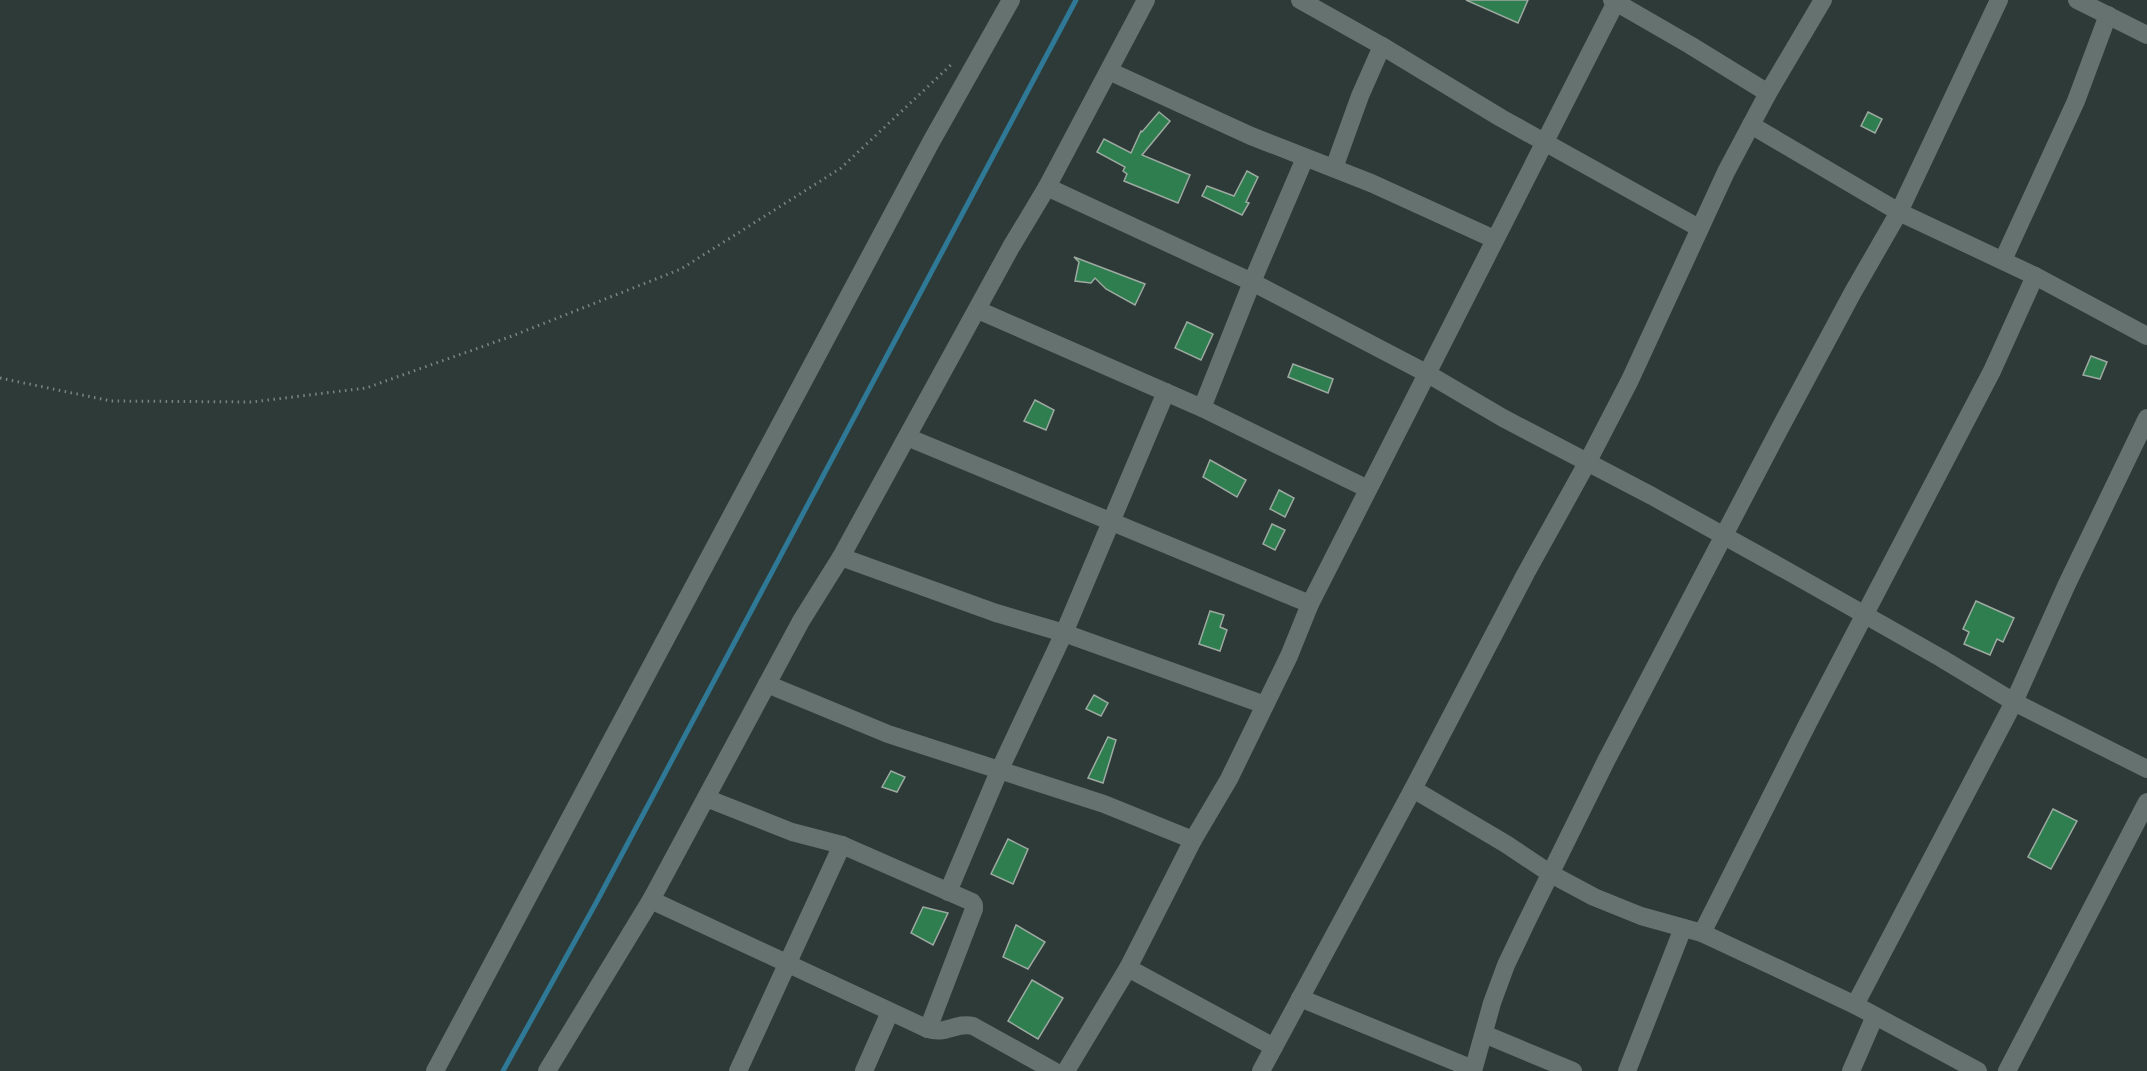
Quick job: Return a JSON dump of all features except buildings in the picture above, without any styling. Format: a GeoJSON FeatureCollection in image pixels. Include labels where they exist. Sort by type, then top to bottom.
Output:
{"type":"FeatureCollection","features":[{"type":"Feature","properties":{"kind":"street"},"geometry":{"type":"LineString","coordinates":[[435,1071],[931,142],[1011,0]]}},
{"type":"Feature","properties":{"kind":"street"},"geometry":{"type":"LineString","coordinates":[[548,1071],[651,900],[801,621],[841,557],[1011,247],[1047,187],[1146,0]]}},
{"type":"Feature","properties":{"kind":"street"},"geometry":{"type":"LineString","coordinates":[[1300,0],[1699,228]]}},
{"type":"Feature","properties":{"kind":"street"},"geometry":{"type":"LineString","coordinates":[[1261,1071],[1587,463],[1630,380],[1699,228],[1751,125],[1823,0]]}},
{"type":"Feature","properties":{"kind":"street"},"geometry":{"type":"LineString","coordinates":[[1300,998],[1473,1070],[1492,1003],[1506,965],[1606,761],[1853,292],[1899,212],[2000,0]]}},
{"type":"Feature","properties":{"kind":"street"},"geometry":{"type":"LineString","coordinates":[[2077,0],[2147,35]]}},
{"type":"Feature","properties":{"kind":"street"},"geometry":{"type":"LineString","coordinates":[[1066,1071],[1128,968],[1193,840],[1229,779],[1368,489],[1615,1],[1768,93]]}},
{"type":"Feature","properties":{"kind":"street"},"geometry":{"type":"LineString","coordinates":[[2003,260],[2076,101],[2108,15]]}},
{"type":"Feature","properties":{"kind":"street"},"geometry":{"type":"LineString","coordinates":[[1334,168],[1360,96],[1382,46]]}},
{"type":"Feature","properties":{"kind":"street"},"geometry":{"type":"LineString","coordinates":[[1109,71],[1200,114],[1334,168],[1494,239]]}},
{"type":"Feature","properties":{"kind":"street"},"geometry":{"type":"LineString","coordinates":[[1751,125],[1899,212],[2003,260],[2147,336]]}},
{"type":"Feature","properties":{"kind":"street"},"geometry":{"type":"LineString","coordinates":[[1202,408],[1305,158]]}},
{"type":"Feature","properties":{"kind":"street"},"geometry":{"type":"LineString","coordinates":[[1047,187],[1252,282],[1428,374],[1503,418],[1652,496],[1941,657],[2014,702],[2146,765]]}},
{"type":"Feature","properties":{"kind":"street"},"geometry":{"type":"LineString","coordinates":[[1702,933],[1808,723],[1992,371],[2035,276]]}},
{"type":"Feature","properties":{"kind":"street"},"geometry":{"type":"LineString","coordinates":[[978,310],[1202,408],[1368,489]]}},
{"type":"Feature","properties":{"kind":"street"},"geometry":{"type":"LineString","coordinates":[[948,892],[1000,769],[1064,633],[1166,392]]}},
{"type":"Feature","properties":{"kind":"street"},"geometry":{"type":"LineString","coordinates":[[1855,1005],[2014,702],[2067,584],[2147,418]]}},
{"type":"Feature","properties":{"kind":"street"},"geometry":{"type":"LineString","coordinates":[[907,436],[1311,604]]}},
{"type":"Feature","properties":{"kind":"street"},"geometry":{"type":"LineString","coordinates":[[841,557],[996,613],[1064,633],[1266,705]]}},
{"type":"Feature","properties":{"kind":"street"},"geometry":{"type":"LineString","coordinates":[[767,684],[888,734],[1104,804],[1193,840]]}},
{"type":"Feature","properties":{"kind":"street"},"geometry":{"type":"LineString","coordinates":[[1413,789],[1506,844],[1551,874],[1603,901],[1641,916],[1702,933],[1855,1005],[1978,1071]]}},
{"type":"Feature","properties":{"kind":"street"},"geometry":{"type":"LineString","coordinates":[[706,798],[792,832],[842,845],[972,902],[974,909],[928,1029]]}},
{"type":"Feature","properties":{"kind":"street"},"geometry":{"type":"LineString","coordinates":[[2007,1071],[2147,802]]}},
{"type":"Feature","properties":{"kind":"street"},"geometry":{"type":"LineString","coordinates":[[738,1071],[842,845]]}},
{"type":"Feature","properties":{"kind":"street"},"geometry":{"type":"LineString","coordinates":[[651,900],[928,1029],[943,1032],[965,1024],[973,1026],[1054,1071]]}},
{"type":"Feature","properties":{"kind":"street"},"geometry":{"type":"LineString","coordinates":[[1627,1071],[1683,928]]}},
{"type":"Feature","properties":{"kind":"street"},"geometry":{"type":"LineString","coordinates":[[1128,968],[1274,1047]]}},
{"type":"Feature","properties":{"kind":"street"},"geometry":{"type":"LineString","coordinates":[[864,1071],[890,1012]]}},
{"type":"Feature","properties":{"kind":"street"},"geometry":{"type":"LineString","coordinates":[[1851,1071],[1875,1016]]}},
{"type":"Feature","properties":{"kind":"street"},"geometry":{"type":"LineString","coordinates":[[1484,1034],[1574,1071]]}},
{"type":"Feature","properties":{"kind":"path"},"geometry":{"type":"LineString","coordinates":[[0,378],[111,401],[252,402],[366,388],[512,336],[681,269],[841,168],[955,62]]}},
{"type":"Feature","properties":{"kind":"waterway"},"geometry":{"type":"LineString","coordinates":[[503,1071],[596,903],[1076,0]]}}]}
